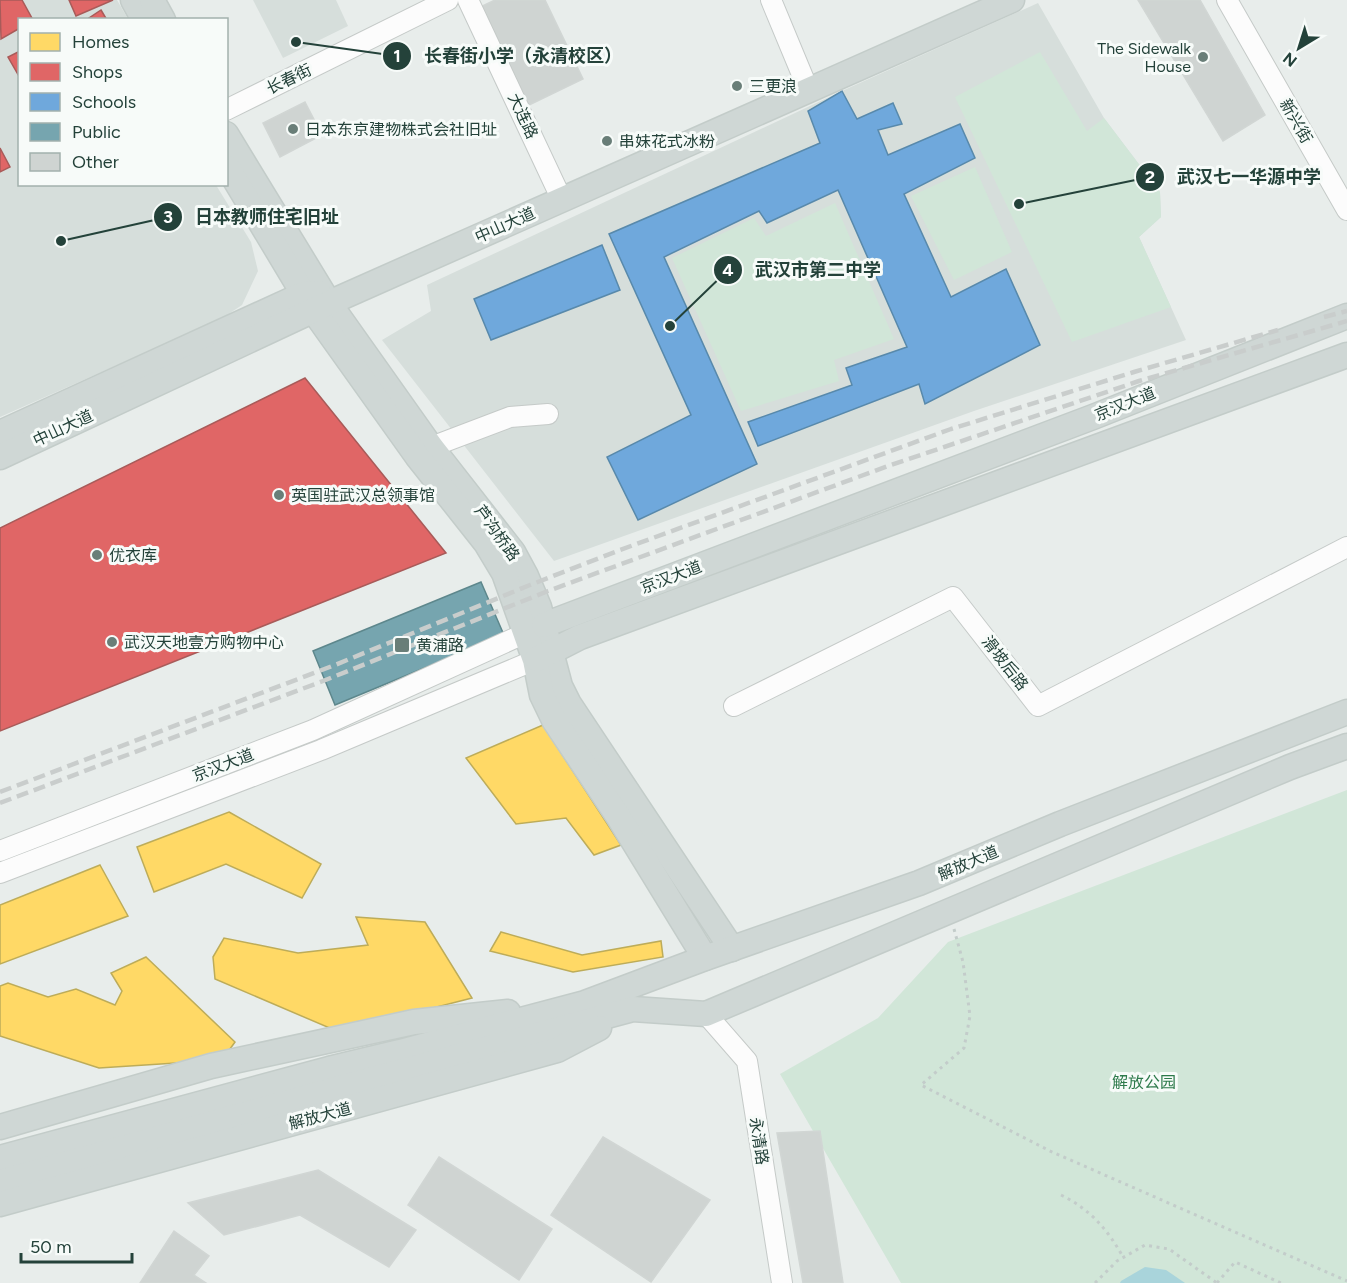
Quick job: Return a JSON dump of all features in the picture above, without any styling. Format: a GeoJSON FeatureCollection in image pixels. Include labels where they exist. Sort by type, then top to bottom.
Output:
{"type":"FeatureCollection","features":[{"type":"Feature","properties":{"kind":"main road"},"geometry":{"type":"LineString","coordinates":[[133,0],[143,18]]}},
{"type":"Feature","properties":{"kind":"main road"},"geometry":{"type":"LineString","coordinates":[[152,0],[162,18]]}},
{"type":"Feature","properties":{"kind":"main road","name":"中山大道"},"geometry":{"type":"LineString","coordinates":[[0,434],[562,200],[985,6],[1012,0]]}},
{"type":"Feature","properties":{"kind":"main road","name":"芦沟桥路"},"geometry":{"type":"LineString","coordinates":[[228,138],[318,301],[513,552],[526,576],[542,656],[542,695],[554,720],[618,816],[705,958]]}},
{"type":"Feature","properties":{"kind":"main road","name":"芦沟桥路"},"geometry":{"type":"LineString","coordinates":[[228,169],[318,301],[417,456],[486,543],[535,629]]}},
{"type":"Feature","properties":{"kind":"main road","name":"中山大道"},"geometry":{"type":"LineString","coordinates":[[0,457],[318,301]]}},
{"type":"Feature","properties":{"kind":"main road","name":"京汉大道"},"geometry":{"type":"LineString","coordinates":[[535,629],[1092,417],[1347,316]]}},
{"type":"Feature","properties":{"kind":"main road","name":"京汉大道"},"geometry":{"type":"LineString","coordinates":[[542,656],[580,637],[1347,355]]}},
{"type":"Feature","properties":{"kind":"main road","name":"芦沟桥路"},"geometry":{"type":"LineString","coordinates":[[542,656],[568,704],[732,949]]}},
{"type":"Feature","properties":{"kind":"main road","name":"解放大道"},"geometry":{"type":"LineString","coordinates":[[0,1182],[330,1079],[400,1052],[585,1003],[919,883],[1060,824],[1347,712]]}},
{"type":"Feature","properties":{"kind":"main road","name":"解放大道"},"geometry":{"type":"LineString","coordinates":[[0,1158],[633,1010],[706,1014],[1290,767],[1347,746]]}},
{"type":"Feature","properties":{"kind":"main road","name":"解放大道"},"geometry":{"type":"LineString","coordinates":[[0,1127],[211,1066],[414,1022],[585,1003]]}},
{"type":"Feature","properties":{"kind":"main road","name":"解放大道"},"geometry":{"type":"LineString","coordinates":[[0,1204],[557,1050],[633,1010]]}},
{"type":"Feature","properties":{"kind":"street","name":"长春街"},"geometry":{"type":"LineString","coordinates":[[228,109],[448,0]]}},
{"type":"Feature","properties":{"kind":"street","name":"大连路"},"geometry":{"type":"LineString","coordinates":[[468,0],[562,200]]}},
{"type":"Feature","properties":{"kind":"street"},"geometry":{"type":"LineString","coordinates":[[771,0],[808,89]]}},
{"type":"Feature","properties":{"kind":"street","name":"新兴街"},"geometry":{"type":"LineString","coordinates":[[1227,0],[1347,210]]}},
{"type":"Feature","properties":{"kind":"street"},"geometry":{"type":"LineString","coordinates":[[432,447],[510,417],[548,414]]}},
{"type":"Feature","properties":{"kind":"street","name":"滑坡后路"},"geometry":{"type":"LineString","coordinates":[[734,706],[953,597],[1038,706],[1347,547]]}},
{"type":"Feature","properties":{"kind":"street","name":"京汉大道"},"geometry":{"type":"LineString","coordinates":[[0,851],[313,730],[535,629]]}},
{"type":"Feature","properties":{"kind":"street","name":"京汉大道"},"geometry":{"type":"LineString","coordinates":[[0,873],[321,750],[542,656]]}},
{"type":"Feature","properties":{"kind":"street","name":"永清路"},"geometry":{"type":"LineString","coordinates":[[706,1014],[747,1061],[782,1283]]}},
{"type":"Feature","properties":{"kind":"path"},"geometry":{"type":"LineString","coordinates":[[949,912],[963,962],[970,1016],[964,1048],[921,1085],[1052,1152],[1347,1281]]}},
{"type":"Feature","properties":{"kind":"path"},"geometry":{"type":"LineString","coordinates":[[1061,1195],[1079,1203],[1096,1219],[1114,1241],[1123,1257]]}},
{"type":"Feature","properties":{"kind":"path"},"geometry":{"type":"LineString","coordinates":[[1095,1283],[1123,1257],[1145,1245],[1169,1249],[1217,1283],[1235,1262],[1281,1283]]}},
{"type":"Feature","properties":{"kind":"shaded area"},"geometry":{"type":"Polygon","coordinates":[[[0,0],[117,0],[127,18],[18,18],[18,186],[217,186],[251,242],[258,271],[242,305],[221,319],[0,417],[0,0]]]}},
{"type":"Feature","properties":{"kind":"shaded area"},"geometry":{"type":"Polygon","coordinates":[[[253,0],[336,0],[348,26],[283,58],[253,0]]]}},
{"type":"Feature","properties":{"kind":"shaded area"},"geometry":{"type":"Polygon","coordinates":[[[1038,3],[1104,118],[1160,192],[1161,217],[1139,237],[1186,340],[974,411],[554,561],[382,340],[431,311],[427,285],[842,91],[1038,3]]]}},
{"type":"Feature","properties":{"kind":"green space"},"geometry":{"type":"Polygon","coordinates":[[[1040,52],[1087,131],[1104,118],[1160,192],[1161,217],[1139,237],[1171,307],[1072,342],[955,97],[1040,52]]]}},
{"type":"Feature","properties":{"kind":"green space"},"geometry":{"type":"Polygon","coordinates":[[[975,167],[1012,252],[954,280],[911,196],[975,167]]]}},
{"type":"Feature","properties":{"kind":"green space"},"geometry":{"type":"Polygon","coordinates":[[[835,203],[894,339],[834,360],[839,381],[741,411],[672,258],[754,218],[766,236],[835,203]]]}},
{"type":"Feature","properties":{"kind":"green space","name":"解放公园"},"geometry":{"type":"Polygon","coordinates":[[[1347,790],[1347,1283],[901,1283],[780,1074],[878,1018],[948,942],[1347,790]]]}},
{"type":"Feature","properties":{"kind":"water"},"geometry":{"type":"Polygon","coordinates":[[[1145,1267],[1166,1270],[1185,1283],[1120,1283],[1145,1267]]]}},
{"type":"Feature","properties":{"kind":"building: Homes"},"geometry":{"type":"Polygon","coordinates":[[[543,725],[621,845],[594,855],[566,818],[516,824],[466,758],[543,725]]]}},
{"type":"Feature","properties":{"kind":"building: Homes"},"geometry":{"type":"Polygon","coordinates":[[[229,812],[321,864],[302,898],[226,864],[154,892],[137,847],[229,812]]]}},
{"type":"Feature","properties":{"kind":"building: Homes"},"geometry":{"type":"Polygon","coordinates":[[[100,865],[128,916],[0,964],[0,905],[100,865]]]}},
{"type":"Feature","properties":{"kind":"building: Homes"},"geometry":{"type":"Polygon","coordinates":[[[356,917],[425,922],[472,998],[339,1032],[215,979],[213,957],[224,938],[298,953],[368,945],[356,917]]]}},
{"type":"Feature","properties":{"kind":"building: Homes"},"geometry":{"type":"Polygon","coordinates":[[[501,932],[582,955],[661,941],[663,957],[573,972],[490,951],[501,932]]]}},
{"type":"Feature","properties":{"kind":"building: Homes"},"geometry":{"type":"Polygon","coordinates":[[[146,957],[235,1042],[222,1060],[99,1068],[0,1036],[0,986],[8,983],[48,997],[76,989],[115,1005],[122,991],[111,973],[146,957]]]}},
{"type":"Feature","properties":{"kind":"building: Shops"},"geometry":{"type":"Polygon","coordinates":[[[0,0],[22,0],[32,18],[18,18],[18,29],[1,39],[0,0]]]}},
{"type":"Feature","properties":{"kind":"building: Shops"},"geometry":{"type":"Polygon","coordinates":[[[69,0],[113,0],[76,16],[69,0]]]}},
{"type":"Feature","properties":{"kind":"building: Shops"},"geometry":{"type":"Polygon","coordinates":[[[101,10],[106,18],[89,18],[101,10]]]}},
{"type":"Feature","properties":{"kind":"building: Shops"},"geometry":{"type":"Polygon","coordinates":[[[18,52],[18,74],[8,57],[18,52]]]}},
{"type":"Feature","properties":{"kind":"building: Shops"},"geometry":{"type":"Polygon","coordinates":[[[0,148],[10,167],[0,172],[0,148]]]}},
{"type":"Feature","properties":{"kind":"building: Shops","name":"武汉天地壹方购物中心"},"geometry":{"type":"Polygon","coordinates":[[[305,378],[446,553],[0,731],[0,528],[305,378]]]}},
{"type":"Feature","properties":{"kind":"building: Schools"},"geometry":{"type":"Polygon","coordinates":[[[842,91],[857,119],[893,103],[902,124],[878,130],[888,155],[960,124],[975,158],[904,194],[951,297],[1006,269],[1040,345],[925,404],[919,384],[758,446],[748,422],[852,385],[846,368],[907,347],[838,190],[767,223],[759,211],[664,257],[757,464],[638,520],[607,457],[691,415],[609,234],[820,143],[808,111],[842,91]]]}},
{"type":"Feature","properties":{"kind":"building: Schools"},"geometry":{"type":"Polygon","coordinates":[[[602,245],[620,290],[491,340],[474,299],[602,245]]]}},
{"type":"Feature","properties":{"kind":"building: Public"},"geometry":{"type":"Polygon","coordinates":[[[481,582],[504,635],[335,705],[313,651],[481,582]]]}},
{"type":"Feature","properties":{"kind":"building: Other"},"geometry":{"type":"Polygon","coordinates":[[[495,0],[545,0],[583,79],[525,107],[478,8],[495,0]]]}},
{"type":"Feature","properties":{"kind":"building: Other","name":"The Sidewalk House"},"geometry":{"type":"Polygon","coordinates":[[[1138,0],[1200,0],[1265,115],[1223,141],[1138,0]]]}},
{"type":"Feature","properties":{"kind":"building: Other","name":"日本东京建物株式会社旧址"},"geometry":{"type":"Polygon","coordinates":[[[305,102],[322,135],[280,157],[263,123],[305,102]]]}},
{"type":"Feature","properties":{"kind":"building: Other"},"geometry":{"type":"Polygon","coordinates":[[[820,1131],[843,1283],[803,1283],[777,1133],[820,1131]]]}},
{"type":"Feature","properties":{"kind":"building: Other"},"geometry":{"type":"Polygon","coordinates":[[[603,1137],[710,1200],[651,1282],[551,1215],[603,1137]]]}},
{"type":"Feature","properties":{"kind":"building: Other"},"geometry":{"type":"Polygon","coordinates":[[[439,1157],[552,1229],[519,1280],[408,1205],[439,1157]]]}},
{"type":"Feature","properties":{"kind":"building: Other"},"geometry":{"type":"Polygon","coordinates":[[[318,1170],[416,1230],[389,1267],[300,1215],[224,1235],[188,1203],[318,1170]]]}},
{"type":"Feature","properties":{"kind":"building: Other"},"geometry":{"type":"Polygon","coordinates":[[[174,1231],[209,1256],[194,1275],[206,1283],[140,1283],[174,1231]]]}},
{"type":"Feature","properties":{"kind":"railway"},"geometry":{"type":"LineString","coordinates":[[1324,317],[1347,311]]}},
{"type":"Feature","properties":{"kind":"railway"},"geometry":{"type":"LineString","coordinates":[[0,803],[323,681],[548,591],[888,466],[1139,381],[1347,321]]}},
{"type":"Feature","properties":{"kind":"railway"},"geometry":{"type":"LineString","coordinates":[[0,792],[335,665],[620,550],[951,429],[1278,330]]}},
{"type":"Feature","properties":{"kind":"place","name":"长春街小学（永清校区）"},"geometry":{"type":"Point","coordinates":[296,42]}},
{"type":"Feature","properties":{"kind":"place","name":"The Sidewalk House"},"geometry":{"type":"Point","coordinates":[1203,57]}},
{"type":"Feature","properties":{"kind":"place","name":"三更浪"},"geometry":{"type":"Point","coordinates":[737,86]}},
{"type":"Feature","properties":{"kind":"place","name":"日本东京建物株式会社旧址"},"geometry":{"type":"Point","coordinates":[293,129]}},
{"type":"Feature","properties":{"kind":"place","name":"串妹花式冰粉"},"geometry":{"type":"Point","coordinates":[607,141]}},
{"type":"Feature","properties":{"kind":"place","name":"武汉七一华源中学"},"geometry":{"type":"Point","coordinates":[1019,204]}},
{"type":"Feature","properties":{"kind":"place","name":"日本教师住宅旧址"},"geometry":{"type":"Point","coordinates":[61,241]}},
{"type":"Feature","properties":{"kind":"place","name":"武汉市第二中学"},"geometry":{"type":"Point","coordinates":[670,326]}},
{"type":"Feature","properties":{"kind":"place","name":"英国驻武汉总领事馆"},"geometry":{"type":"Point","coordinates":[279,495]}},
{"type":"Feature","properties":{"kind":"place","name":"优衣库"},"geometry":{"type":"Point","coordinates":[97,555]}},
{"type":"Feature","properties":{"kind":"place","name":"武汉天地壹方购物中心"},"geometry":{"type":"Point","coordinates":[112,642]}},
{"type":"Feature","properties":{"kind":"place","name":"黄浦路"},"geometry":{"type":"Point","coordinates":[402,645]}}]}
